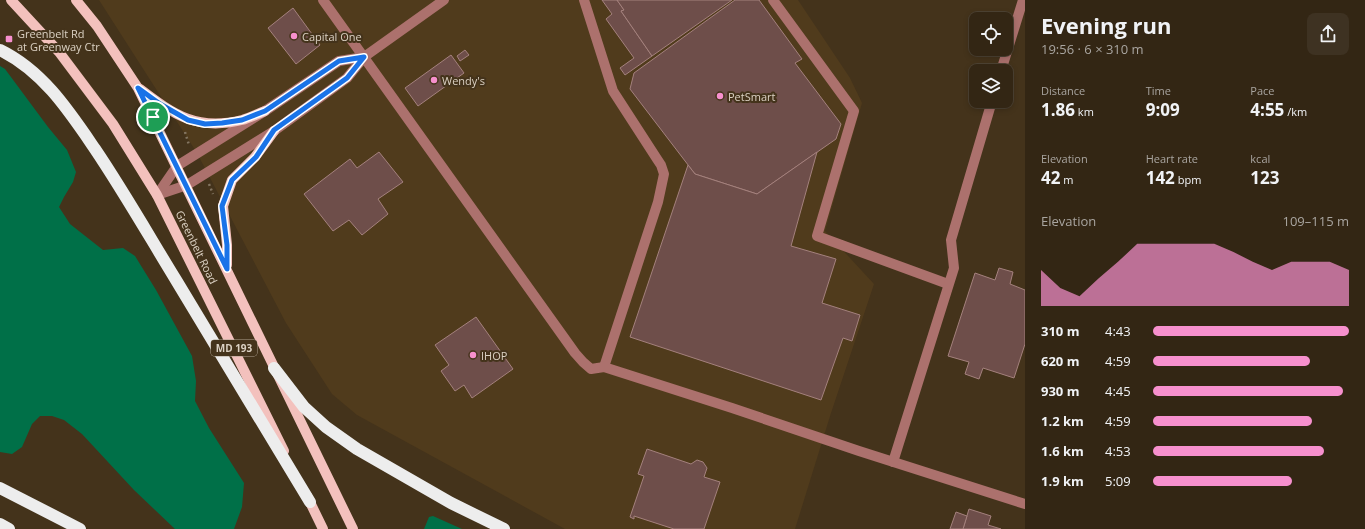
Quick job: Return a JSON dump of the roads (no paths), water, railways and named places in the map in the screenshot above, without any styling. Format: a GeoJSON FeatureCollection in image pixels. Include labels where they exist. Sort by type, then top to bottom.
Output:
{"type":"FeatureCollection","features":[{"type":"Feature","properties":{"kind":"highway"},"geometry":{"type":"LineString","coordinates":[[0,50],[32,70],[71,114],[111,173],[310,502]]}},
{"type":"Feature","properties":{"kind":"highway"},"geometry":{"type":"LineString","coordinates":[[274,368],[304,407],[326,427],[357,449],[451,503],[504,529]]}},
{"type":"Feature","properties":{"kind":"highway"},"geometry":{"type":"LineString","coordinates":[[0,487],[80,529]]}},
{"type":"Feature","properties":{"kind":"highway"},"geometry":{"type":"LineString","coordinates":[[0,524],[9,529]]}},
{"type":"Feature","properties":{"kind":"main road","name":"Greenbelt Road"},"geometry":{"type":"LineString","coordinates":[[11,0],[59,52],[113,124],[157,194],[323,529]]}},
{"type":"Feature","properties":{"kind":"main road","name":"Greenbelt Road"},"geometry":{"type":"LineString","coordinates":[[76,0],[97,26],[138,88],[187,185],[353,529]]}},
{"type":"Feature","properties":{"kind":"main road"},"geometry":{"type":"LineString","coordinates":[[138,88],[160,104],[184,117],[205,124],[242,120],[265,111]]}},
{"type":"Feature","properties":{"kind":"main road"},"geometry":{"type":"LineString","coordinates":[[227,269],[227,245],[222,206],[232,180],[256,157],[274,130]]}},
{"type":"Feature","properties":{"kind":"lane"},"geometry":{"type":"LineString","coordinates":[[323,0],[582,362],[592,369],[604,367],[1025,504]]}},
{"type":"Feature","properties":{"kind":"lane"},"geometry":{"type":"LineString","coordinates":[[157,194],[187,185],[274,130],[347,78],[364,57],[444,0]]}},
{"type":"Feature","properties":{"kind":"lane"},"geometry":{"type":"LineString","coordinates":[[584,0],[613,92],[657,159],[664,174],[658,202],[604,367]]}},
{"type":"Feature","properties":{"kind":"lane"},"geometry":{"type":"LineString","coordinates":[[773,0],[854,111],[817,236],[948,284]]}},
{"type":"Feature","properties":{"kind":"lane"},"geometry":{"type":"LineString","coordinates":[[1003,64],[1023,0]]}},
{"type":"Feature","properties":{"kind":"lane"},"geometry":{"type":"LineString","coordinates":[[157,194],[177,166],[265,111],[339,61],[364,57]]}},
{"type":"Feature","properties":{"kind":"lane"},"geometry":{"type":"LineString","coordinates":[[893,462],[954,268],[951,240],[990,108]]}},
{"type":"Feature","properties":{"kind":"place","name":"Capital One"},"geometry":{"type":"Point","coordinates":[294,36]}},
{"type":"Feature","properties":{"kind":"place","name":"Greenbelt Rd at Greenway Ctr"},"geometry":{"type":"Point","coordinates":[9,39]}},
{"type":"Feature","properties":{"kind":"place","name":"Wendy's"},"geometry":{"type":"Point","coordinates":[434,80]}},
{"type":"Feature","properties":{"kind":"place","name":"PetSmart"},"geometry":{"type":"Point","coordinates":[720,96]}},
{"type":"Feature","properties":{"kind":"place","name":"IHOP"},"geometry":{"type":"Point","coordinates":[473,355]}}]}
